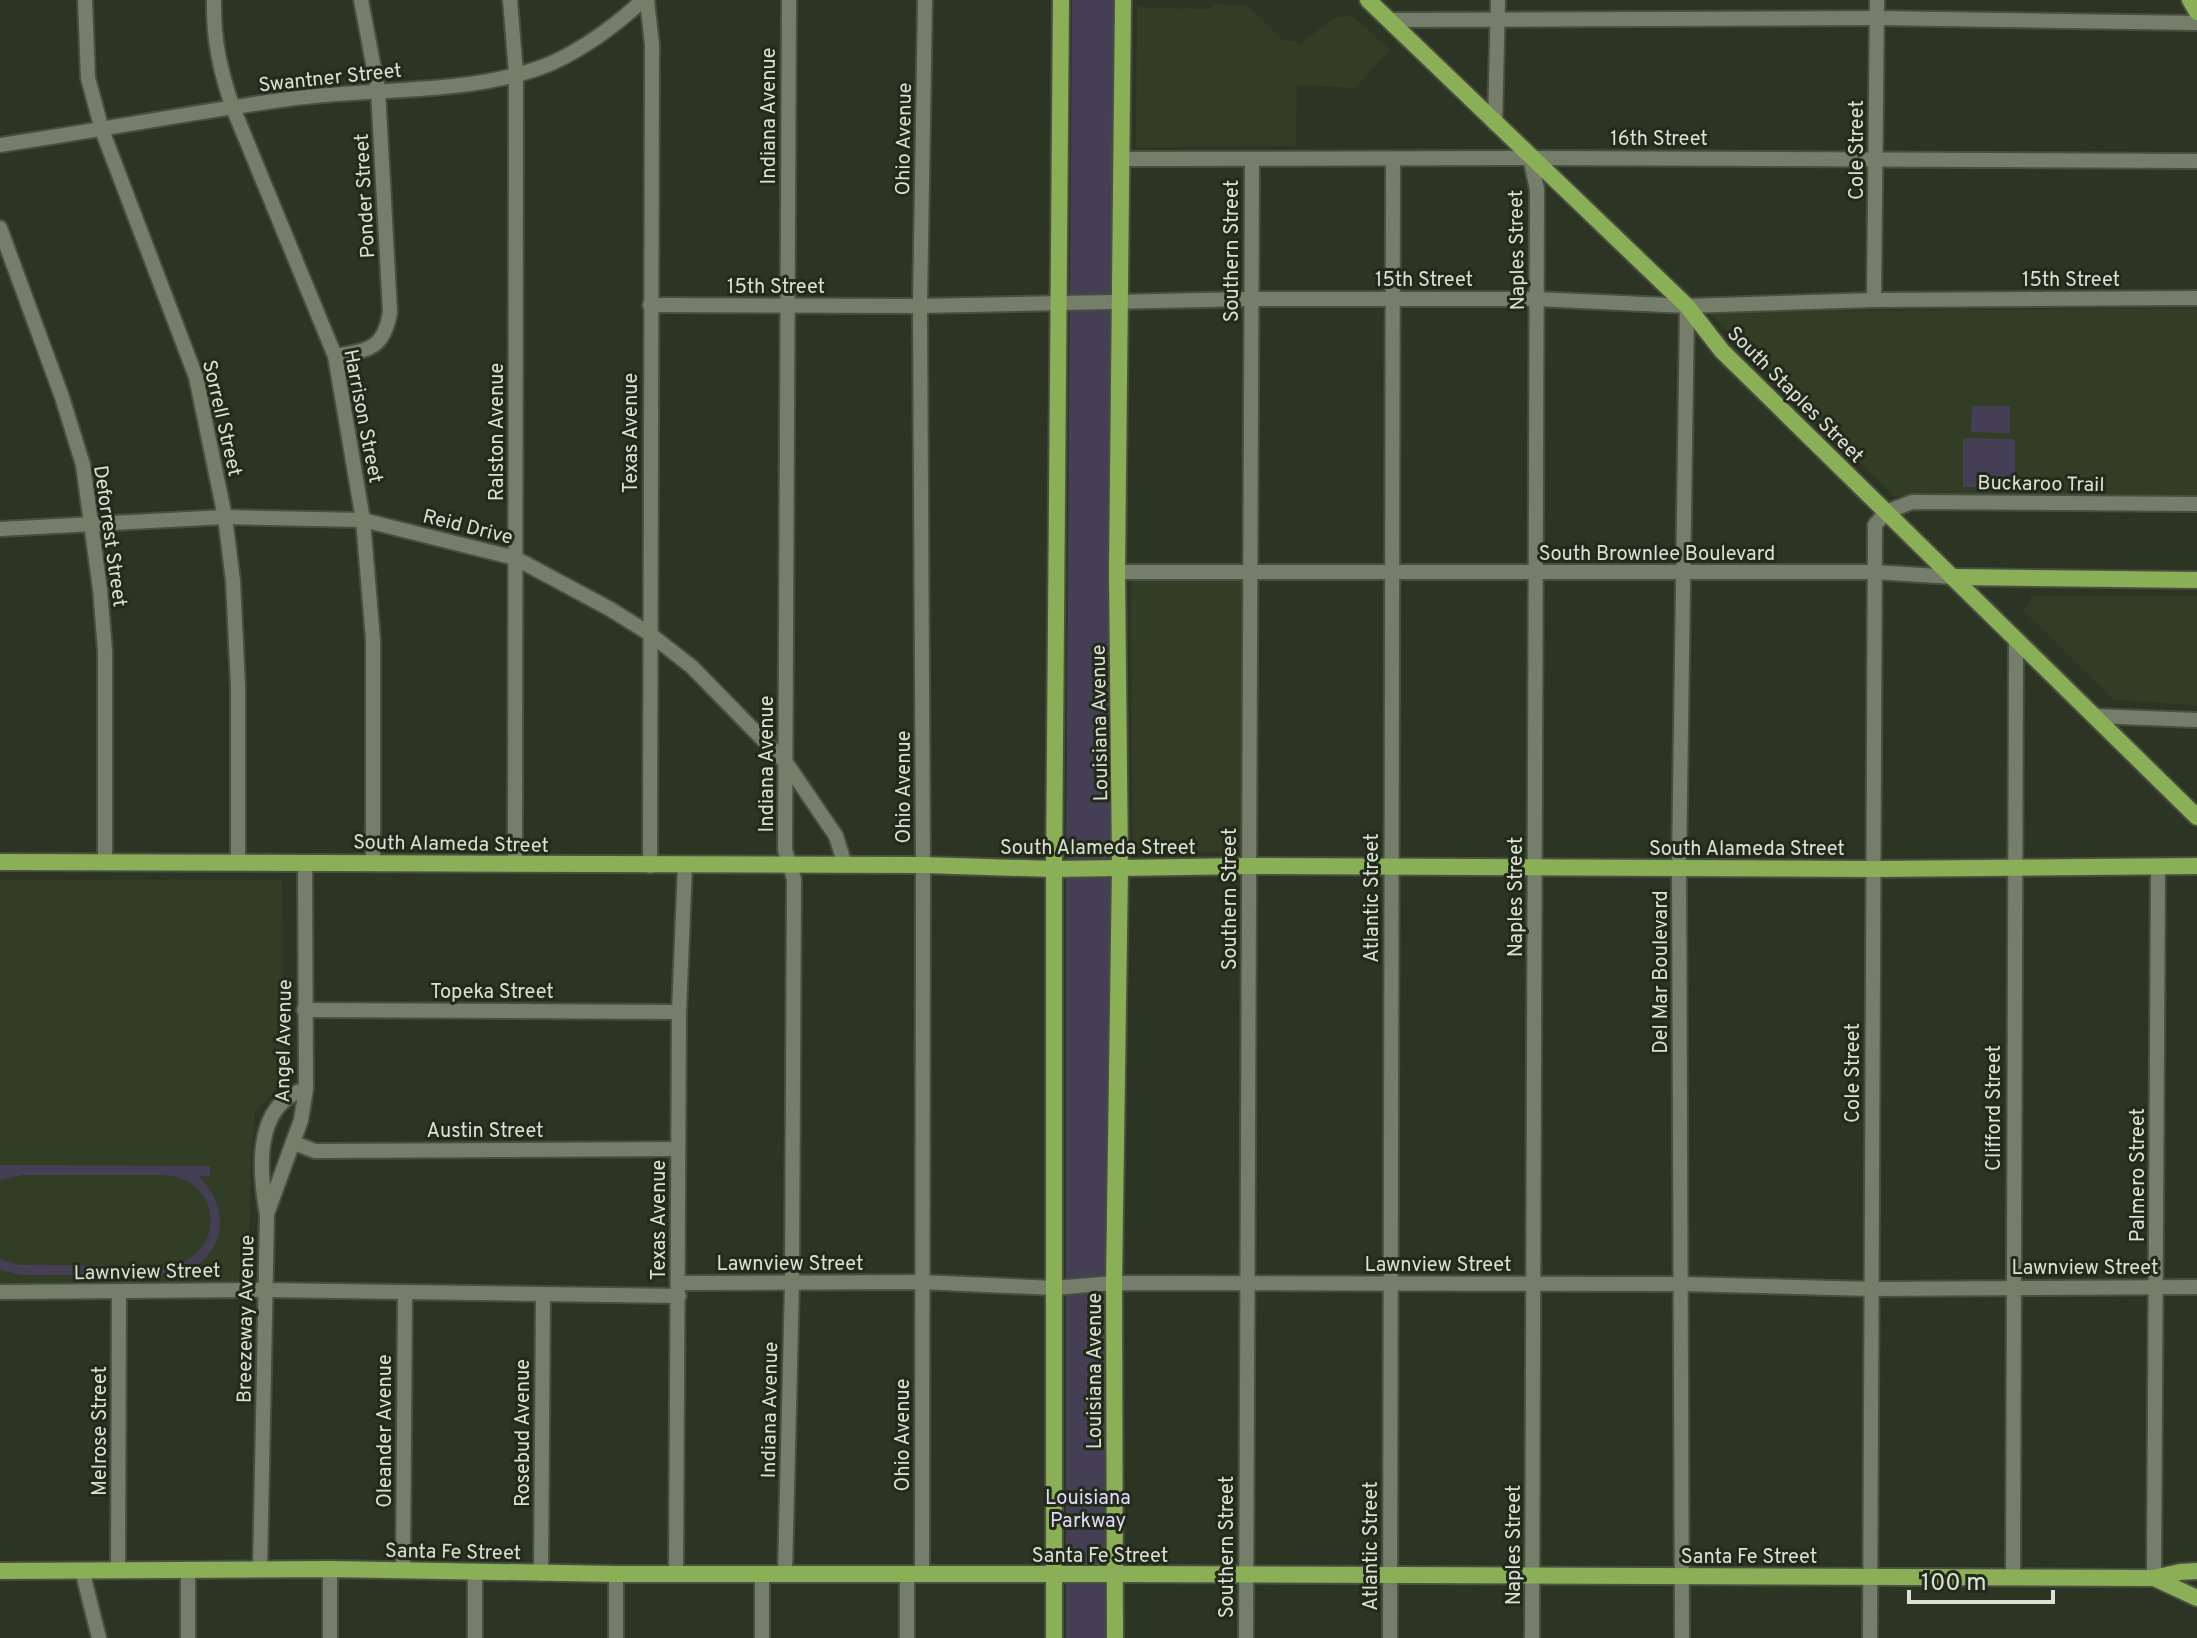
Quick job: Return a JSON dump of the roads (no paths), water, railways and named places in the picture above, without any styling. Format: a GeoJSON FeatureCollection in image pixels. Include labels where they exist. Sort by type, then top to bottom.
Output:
{"type":"FeatureCollection","features":[{"type":"Feature","properties":{"kind":"main road","name":"Louisiana Avenue"},"geometry":{"type":"LineString","coordinates":[[1054,1638],[1054,869],[1061,0]]}},
{"type":"Feature","properties":{"kind":"main road","name":"Louisiana Avenue"},"geometry":{"type":"LineString","coordinates":[[1115,1638],[1114,1283],[1120,867],[1117,572],[1123,0]]}},
{"type":"Feature","properties":{"kind":"main road","name":"South Staples Street"},"geometry":{"type":"LineString","coordinates":[[1368,0],[1687,306],[1722,351],[2197,817]]}},
{"type":"Feature","properties":{"kind":"main road"},"geometry":{"type":"LineString","coordinates":[[2190,0],[2197,12]]}},
{"type":"Feature","properties":{"kind":"main road","name":"South Brownlee Boulevard"},"geometry":{"type":"LineString","coordinates":[[1953,577],[2197,580]]}},
{"type":"Feature","properties":{"kind":"main road","name":"South Alameda Street"},"geometry":{"type":"LineString","coordinates":[[0,862],[923,865],[1054,869],[1249,866],[1874,869],[2197,866]]}},
{"type":"Feature","properties":{"kind":"main road","name":"Santa Fe Street"},"geometry":{"type":"LineString","coordinates":[[0,1571],[330,1569],[541,1574],[2154,1578],[2197,1598]]}},
{"type":"Feature","properties":{"kind":"main road"},"geometry":{"type":"LineString","coordinates":[[2154,1578],[2197,1571]]}},
{"type":"Feature","properties":{"kind":"street","name":"Sorrell Street"},"geometry":{"type":"LineString","coordinates":[[85,0],[88,78],[102,130],[196,377],[225,517],[233,581],[238,686],[238,863]]}},
{"type":"Feature","properties":{"kind":"street","name":"Harrison Street"},"geometry":{"type":"LineString","coordinates":[[214,0],[213,32],[220,72],[335,356],[363,520],[373,640],[373,862]]}},
{"type":"Feature","properties":{"kind":"street","name":"Ponder Street"},"geometry":{"type":"LineString","coordinates":[[335,356],[361,352],[375,345],[386,333],[390,312],[378,90],[361,0]]}},
{"type":"Feature","properties":{"kind":"street","name":"Ralston Avenue"},"geometry":{"type":"LineString","coordinates":[[510,0],[516,73],[515,864]]}},
{"type":"Feature","properties":{"kind":"street","name":"Swantner Street"},"geometry":{"type":"LineString","coordinates":[[0,145],[291,98],[446,87],[516,73],[550,63],[584,47],[645,0]]}},
{"type":"Feature","properties":{"kind":"street","name":"Texas Avenue"},"geometry":{"type":"LineString","coordinates":[[645,0],[652,45],[650,866]]}},
{"type":"Feature","properties":{"kind":"street","name":"Indiana Avenue"},"geometry":{"type":"LineString","coordinates":[[785,1574],[792,1283],[794,879],[785,850],[789,0]]}},
{"type":"Feature","properties":{"kind":"street","name":"Ohio Avenue"},"geometry":{"type":"LineString","coordinates":[[907,1638],[915,1574],[921,1282],[923,865],[920,306],[925,0]]}},
{"type":"Feature","properties":{"kind":"street"},"geometry":{"type":"LineString","coordinates":[[1495,124],[1498,0]]}},
{"type":"Feature","properties":{"kind":"street","name":"Cole Street"},"geometry":{"type":"LineString","coordinates":[[1874,300],[1877,0]]}},
{"type":"Feature","properties":{"kind":"street"},"geometry":{"type":"LineString","coordinates":[[1389,20],[1877,18],[2197,23]]}},
{"type":"Feature","properties":{"kind":"street","name":"Naples Street"},"geometry":{"type":"LineString","coordinates":[[1530,158],[1537,189],[1532,1638]]}},
{"type":"Feature","properties":{"kind":"street","name":"16th Street"},"geometry":{"type":"LineString","coordinates":[[1122,159],[1875,158],[2197,161]]}},
{"type":"Feature","properties":{"kind":"street","name":"Atlantic Street"},"geometry":{"type":"LineString","coordinates":[[1390,1638],[1393,159]]}},
{"type":"Feature","properties":{"kind":"street","name":"Southern Street"},"geometry":{"type":"LineString","coordinates":[[1246,1638],[1252,160]]}},
{"type":"Feature","properties":{"kind":"street","name":"Deforrest Street"},"geometry":{"type":"LineString","coordinates":[[0,228],[62,397],[83,465],[105,651],[105,863]]}},
{"type":"Feature","properties":{"kind":"street","name":"15th Street"},"geometry":{"type":"LineString","coordinates":[[650,305],[920,306],[1251,299],[1536,299],[1687,306],[1874,300],[2197,298]]}},
{"type":"Feature","properties":{"kind":"street","name":"Del Mar Boulevard"},"geometry":{"type":"LineString","coordinates":[[1682,1638],[1679,867],[1687,306]]}},
{"type":"Feature","properties":{"kind":"street","name":"Buckaroo Trail"},"geometry":{"type":"LineString","coordinates":[[1886,512],[1912,502],[2197,504]]}},
{"type":"Feature","properties":{"kind":"street","name":"Cole Street"},"geometry":{"type":"LineString","coordinates":[[1870,1638],[1874,572],[1875,525],[1886,512]]}},
{"type":"Feature","properties":{"kind":"street","name":"Reid Drive"},"geometry":{"type":"LineString","coordinates":[[0,529],[225,517],[363,520],[515,558],[650,634],[692,667],[787,764],[836,836],[845,865]]}},
{"type":"Feature","properties":{"kind":"street","name":"South Brownlee Boulevard"},"geometry":{"type":"LineString","coordinates":[[1117,572],[1874,572],[1953,577]]}},
{"type":"Feature","properties":{"kind":"street","name":"Clifford Street"},"geometry":{"type":"LineString","coordinates":[[2013,1577],[2016,639]]}},
{"type":"Feature","properties":{"kind":"street"},"geometry":{"type":"LineString","coordinates":[[2095,716],[2197,720]]}},
{"type":"Feature","properties":{"kind":"street","name":"Angel Avenue"},"geometry":{"type":"LineString","coordinates":[[267,1215],[294,1143],[306,1089],[305,862]]}},
{"type":"Feature","properties":{"kind":"street","name":"Texas Avenue"},"geometry":{"type":"LineString","coordinates":[[676,1574],[679,1012],[685,865]]}},
{"type":"Feature","properties":{"kind":"street","name":"Palmero Street"},"geometry":{"type":"LineString","coordinates":[[2154,1578],[2158,867]]}},
{"type":"Feature","properties":{"kind":"street","name":"Topeka Street"},"geometry":{"type":"LineString","coordinates":[[304,1010],[679,1012]]}},
{"type":"Feature","properties":{"kind":"street","name":"Breezeway Avenue"},"geometry":{"type":"LineString","coordinates":[[260,1570],[267,1215],[262,1185],[266,1127],[282,1100],[291,1093],[306,1089]]}},
{"type":"Feature","properties":{"kind":"street","name":"Austin Street"},"geometry":{"type":"LineString","coordinates":[[294,1143],[315,1151],[678,1149]]}},
{"type":"Feature","properties":{"kind":"street","name":"Lawnview Street"},"geometry":{"type":"LineString","coordinates":[[0,1292],[265,1290],[543,1294],[792,1283],[921,1282],[1054,1288],[1114,1283],[1683,1284],[1871,1289],[2197,1287]]}},
{"type":"Feature","properties":{"kind":"street","name":"Melrose Street"},"geometry":{"type":"LineString","coordinates":[[118,1570],[119,1292]]}},
{"type":"Feature","properties":{"kind":"street","name":"Oleander Avenue"},"geometry":{"type":"LineString","coordinates":[[403,1570],[405,1293]]}},
{"type":"Feature","properties":{"kind":"street","name":"Rosebud Avenue"},"geometry":{"type":"LineString","coordinates":[[541,1574],[543,1294]]}},
{"type":"Feature","properties":{"kind":"street"},"geometry":{"type":"LineString","coordinates":[[188,1569],[188,1638]]}},
{"type":"Feature","properties":{"kind":"street"},"geometry":{"type":"LineString","coordinates":[[330,1569],[330,1638]]}},
{"type":"Feature","properties":{"kind":"street"},"geometry":{"type":"LineString","coordinates":[[82,1570],[99,1638]]}},
{"type":"Feature","properties":{"kind":"street"},"geometry":{"type":"LineString","coordinates":[[475,1572],[475,1638]]}},
{"type":"Feature","properties":{"kind":"street"},"geometry":{"type":"LineString","coordinates":[[616,1574],[616,1638]]}},
{"type":"Feature","properties":{"kind":"street"},"geometry":{"type":"LineString","coordinates":[[762,1574],[762,1638]]}},
{"type":"Feature","properties":{"kind":"park label","name":"Louisiana Parkway"},"geometry":{"type":"Point","coordinates":[1088,1508]}}]}
